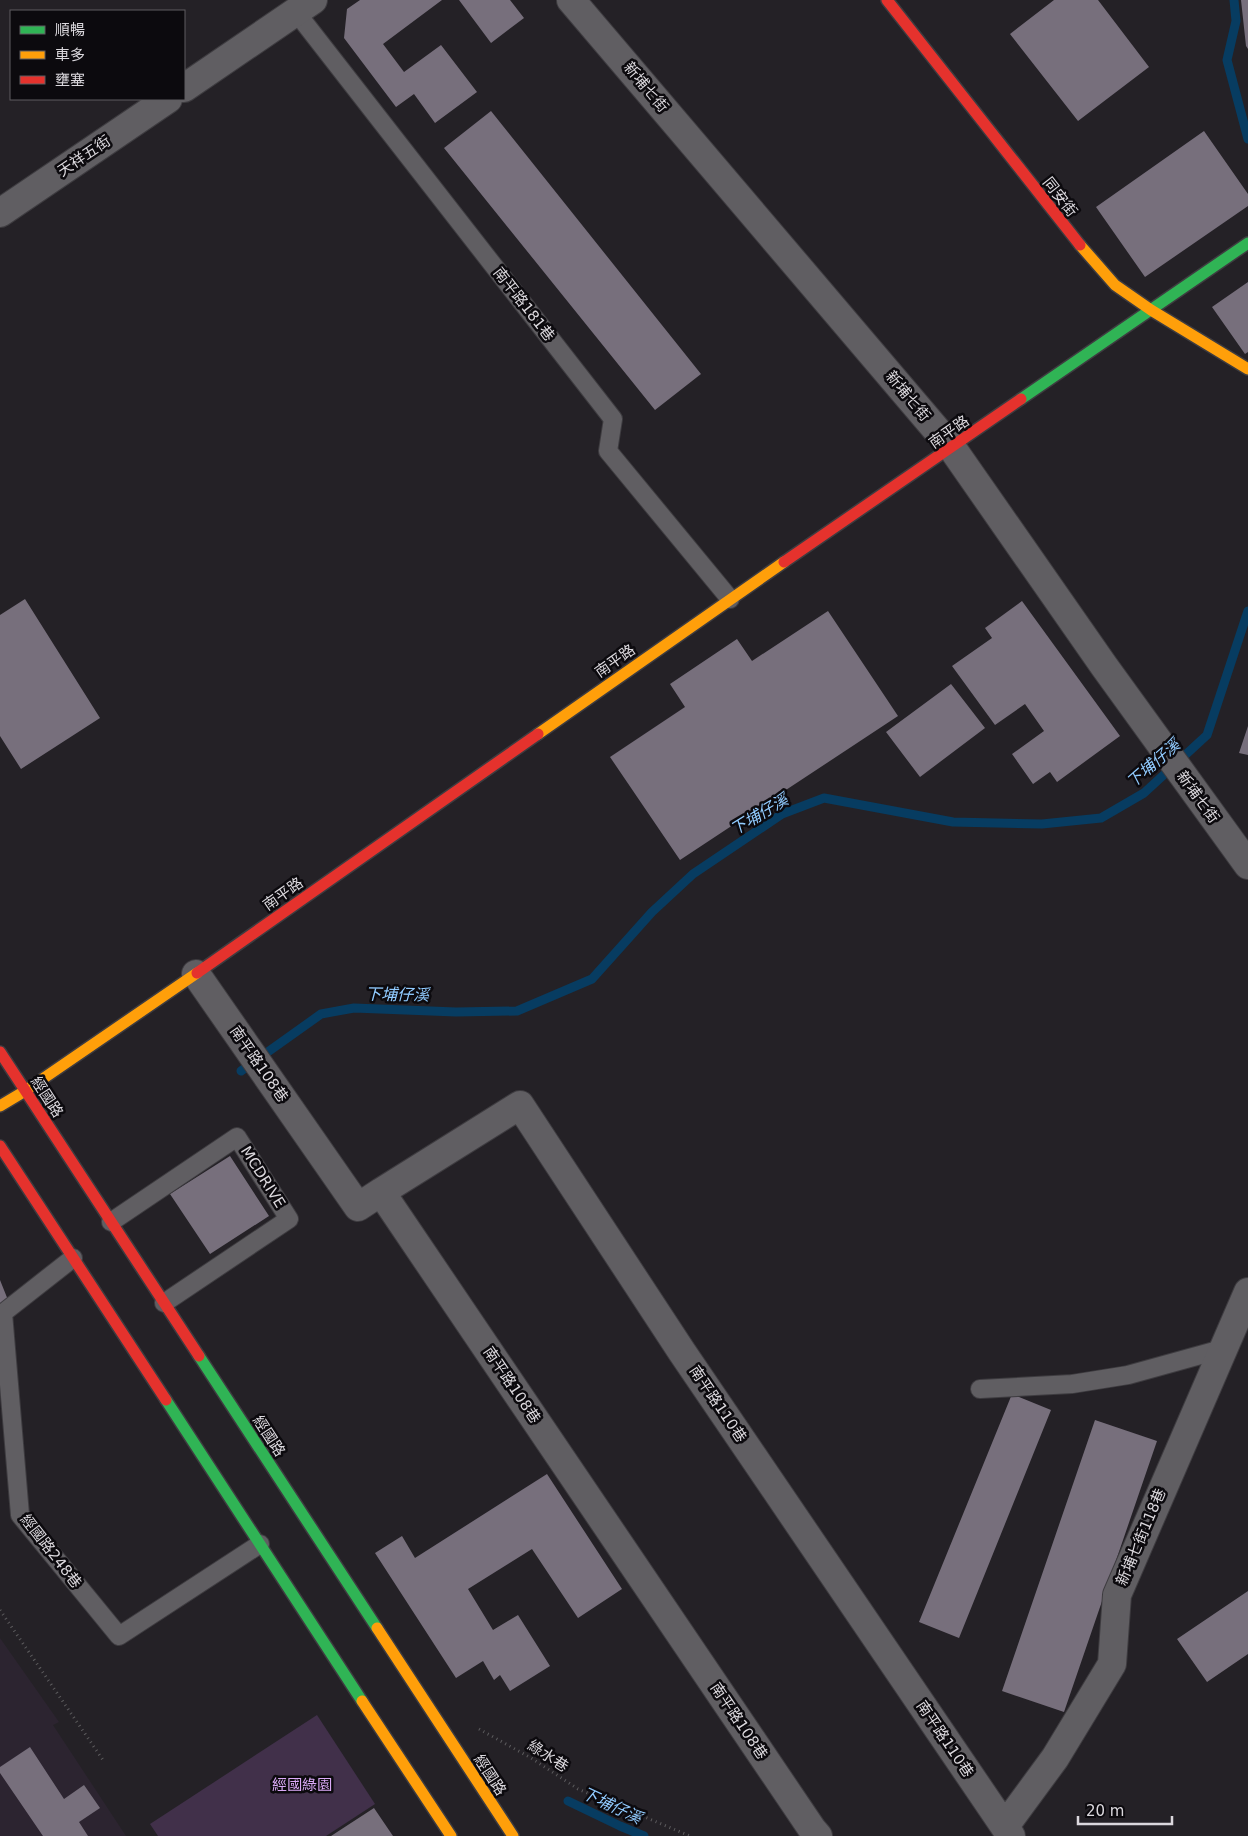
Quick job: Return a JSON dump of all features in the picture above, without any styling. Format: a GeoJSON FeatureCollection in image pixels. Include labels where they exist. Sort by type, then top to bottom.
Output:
{"type":"FeatureCollection","features":[{"type":"Feature","properties":{"kind":"street","name":"新埔七街"},"geometry":{"type":"LineString","coordinates":[[572,0],[952,448],[1155,737],[1248,865]]}},
{"type":"Feature","properties":{"kind":"street","name":"同安街"},"geometry":{"type":"LineString","coordinates":[[886,0],[1067,231],[1115,285],[1151,310],[1248,369]]}},
{"type":"Feature","properties":{"kind":"street"},"geometry":{"type":"LineString","coordinates":[[185,87],[305,6]]}},
{"type":"Feature","properties":{"kind":"street","name":"天祥五街"},"geometry":{"type":"LineString","coordinates":[[0,213],[167,100]]}},
{"type":"Feature","properties":{"kind":"street","name":"南平路"},"geometry":{"type":"LineString","coordinates":[[0,1106],[25,1091],[196,974],[730,599],[1248,243]]}},
{"type":"Feature","properties":{"kind":"street","name":"南平路108巷"},"geometry":{"type":"LineString","coordinates":[[196,974],[358,1207],[381,1192],[800,1813],[818,1836]]}},
{"type":"Feature","properties":{"kind":"street","name":"經國路"},"geometry":{"type":"LineString","coordinates":[[0,1052],[513,1836]]}},
{"type":"Feature","properties":{"kind":"street","name":"南平路110巷"},"geometry":{"type":"LineString","coordinates":[[381,1192],[520,1105],[682,1352],[1008,1831]]}},
{"type":"Feature","properties":{"kind":"street"},"geometry":{"type":"LineString","coordinates":[[0,1146],[451,1836]]}},
{"type":"Feature","properties":{"kind":"street","name":"新埔七街118巷"},"geometry":{"type":"LineString","coordinates":[[1008,1831],[1112,1664],[1117,1595],[1248,1292]]}},
{"type":"Feature","properties":{"kind":"lane","name":"南平路181巷"},"geometry":{"type":"LineString","coordinates":[[305,6],[614,420],[608,451],[730,599]]}},
{"type":"Feature","properties":{"kind":"lane","name":"MCDRIVE"},"geometry":{"type":"LineString","coordinates":[[111,1222],[237,1137],[289,1219],[164,1303]]}},
{"type":"Feature","properties":{"kind":"lane","name":"經國路248巷"},"geometry":{"type":"LineString","coordinates":[[73,1258],[3,1313],[20,1515],[119,1636],[260,1544]]}},
{"type":"Feature","properties":{"kind":"lane"},"geometry":{"type":"LineString","coordinates":[[980,1389],[1072,1384],[1128,1375],[1222,1349]]}},
{"type":"Feature","properties":{"kind":"path"},"geometry":{"type":"LineString","coordinates":[[0,1610],[103,1760]]}},
{"type":"Feature","properties":{"kind":"path","name":"綠水巷"},"geometry":{"type":"LineString","coordinates":[[479,1728],[531,1758],[578,1789],[690,1836]]}},
{"type":"Feature","properties":{"kind":"shaded area"},"geometry":{"type":"Polygon","coordinates":[[[0,1638],[59,1722],[53,1725],[126,1836],[0,1836],[0,1638]]]}},
{"type":"Feature","properties":{"kind":"green space","name":"經國綠園"},"geometry":{"type":"Polygon","coordinates":[[[317,1715],[375,1804],[326,1836],[158,1836],[150,1824],[317,1715]]]}},
{"type":"Feature","properties":{"kind":"building"},"geometry":{"type":"Polygon","coordinates":[[[360,0],[442,0],[383,44],[404,72],[441,45],[477,92],[435,123],[414,94],[396,107],[344,38],[347,9],[360,0]]]}},
{"type":"Feature","properties":{"kind":"building"},"geometry":{"type":"Polygon","coordinates":[[[459,0],[510,0],[524,18],[491,43],[459,0]]]}},
{"type":"Feature","properties":{"kind":"building"},"geometry":{"type":"Polygon","coordinates":[[[1054,0],[1098,0],[1149,67],[1078,121],[1010,34],[1054,0]]]}},
{"type":"Feature","properties":{"kind":"building"},"geometry":{"type":"Polygon","coordinates":[[[1241,0],[1248,0],[1248,49],[1246,46],[1241,0]]]}},
{"type":"Feature","properties":{"kind":"building"},"geometry":{"type":"Polygon","coordinates":[[[491,111],[701,374],[655,410],[444,148],[491,111]]]}},
{"type":"Feature","properties":{"kind":"building"},"geometry":{"type":"Polygon","coordinates":[[[1204,131],[1248,194],[1248,206],[1145,277],[1096,207],[1204,131]]]}},
{"type":"Feature","properties":{"kind":"building"},"geometry":{"type":"Polygon","coordinates":[[[1248,282],[1248,352],[1245,354],[1212,307],[1248,282]]]}},
{"type":"Feature","properties":{"kind":"building"},"geometry":{"type":"Polygon","coordinates":[[[25,599],[100,718],[21,769],[0,736],[0,615],[25,599]]]}},
{"type":"Feature","properties":{"kind":"building"},"geometry":{"type":"Polygon","coordinates":[[[1022,601],[1120,736],[1057,782],[1050,772],[1033,784],[1012,754],[1044,731],[1025,704],[995,725],[952,666],[992,638],[985,628],[1022,601]]]}},
{"type":"Feature","properties":{"kind":"building"},"geometry":{"type":"Polygon","coordinates":[[[828,611],[898,716],[680,860],[610,757],[685,707],[670,684],[737,639],[752,661],[828,611]]]}},
{"type":"Feature","properties":{"kind":"building"},"geometry":{"type":"Polygon","coordinates":[[[951,684],[985,728],[920,777],[886,732],[951,684]]]}},
{"type":"Feature","properties":{"kind":"building"},"geometry":{"type":"Polygon","coordinates":[[[1248,726],[1248,755],[1239,753],[1248,726]]]}},
{"type":"Feature","properties":{"kind":"building"},"geometry":{"type":"Polygon","coordinates":[[[230,1156],[269,1216],[210,1254],[170,1194],[230,1156]]]}},
{"type":"Feature","properties":{"kind":"building"},"geometry":{"type":"Polygon","coordinates":[[[0,1280],[8,1300],[0,1305],[0,1280]]]}},
{"type":"Feature","properties":{"kind":"building"},"geometry":{"type":"Polygon","coordinates":[[[1012,1394],[1051,1410],[959,1638],[919,1622],[1012,1394]]]}},
{"type":"Feature","properties":{"kind":"building"},"geometry":{"type":"Polygon","coordinates":[[[1095,1420],[1157,1441],[1064,1712],[1002,1691],[1095,1420]]]}},
{"type":"Feature","properties":{"kind":"building"},"geometry":{"type":"Polygon","coordinates":[[[547,1474],[622,1589],[578,1618],[532,1549],[468,1589],[493,1630],[518,1615],[550,1666],[510,1691],[500,1675],[494,1680],[483,1661],[456,1678],[375,1553],[402,1536],[415,1558],[547,1474]]]}},
{"type":"Feature","properties":{"kind":"building"},"geometry":{"type":"Polygon","coordinates":[[[1248,1591],[1248,1654],[1207,1682],[1177,1639],[1248,1591]]]}},
{"type":"Feature","properties":{"kind":"building"},"geometry":{"type":"Polygon","coordinates":[[[30,1747],[64,1799],[84,1785],[100,1808],[79,1822],[88,1836],[43,1836],[0,1773],[0,1767],[30,1747]]]}},
{"type":"Feature","properties":{"kind":"building"},"geometry":{"type":"Polygon","coordinates":[[[374,1808],[393,1836],[331,1836],[374,1808]]]}},
{"type":"Feature","properties":{"kind":"waterway","name":"下埔仔溪"},"geometry":{"type":"LineString","coordinates":[[1234,0],[1236,21],[1227,60],[1248,139]]}},
{"type":"Feature","properties":{"kind":"waterway","name":"下埔仔溪"},"geometry":{"type":"LineString","coordinates":[[241,1071],[321,1014],[354,1008],[456,1012],[517,1011],[592,979],[652,912],[693,874],[782,814],[824,798],[953,822],[1042,824],[1101,818],[1144,793],[1207,735],[1248,611]]}},
{"type":"Feature","properties":{"kind":"waterway","name":"下埔仔溪"},"geometry":{"type":"LineString","coordinates":[[568,1801],[644,1836]]}},
{"type":"Feature","properties":{"kind":"traffic: fast"},"geometry":{"type":"LineString","coordinates":[[1021,399],[1248,243]]}},
{"type":"Feature","properties":{"kind":"traffic: fast"},"geometry":{"type":"LineString","coordinates":[[199,1356],[377,1628]]}},
{"type":"Feature","properties":{"kind":"traffic: fast"},"geometry":{"type":"LineString","coordinates":[[166,1400],[362,1701]]}},
{"type":"Feature","properties":{"kind":"traffic: slow"},"geometry":{"type":"LineString","coordinates":[[1080,245],[1115,285],[1151,310],[1248,369]]}},
{"type":"Feature","properties":{"kind":"traffic: slow"},"geometry":{"type":"LineString","coordinates":[[538,734],[784,562]]}},
{"type":"Feature","properties":{"kind":"traffic: slow"},"geometry":{"type":"LineString","coordinates":[[0,1106],[25,1091],[197,973]]}},
{"type":"Feature","properties":{"kind":"traffic: slow"},"geometry":{"type":"LineString","coordinates":[[377,1628],[513,1836]]}},
{"type":"Feature","properties":{"kind":"traffic: slow"},"geometry":{"type":"LineString","coordinates":[[362,1701],[451,1836]]}},
{"type":"Feature","properties":{"kind":"traffic: jam"},"geometry":{"type":"LineString","coordinates":[[887,0],[1080,245]]}},
{"type":"Feature","properties":{"kind":"traffic: jam"},"geometry":{"type":"LineString","coordinates":[[784,562],[1021,399]]}},
{"type":"Feature","properties":{"kind":"traffic: jam"},"geometry":{"type":"LineString","coordinates":[[197,973],[538,734]]}},
{"type":"Feature","properties":{"kind":"traffic: jam"},"geometry":{"type":"LineString","coordinates":[[0,1052],[199,1356]]}},
{"type":"Feature","properties":{"kind":"traffic: jam"},"geometry":{"type":"LineString","coordinates":[[0,1146],[166,1400]]}}]}
